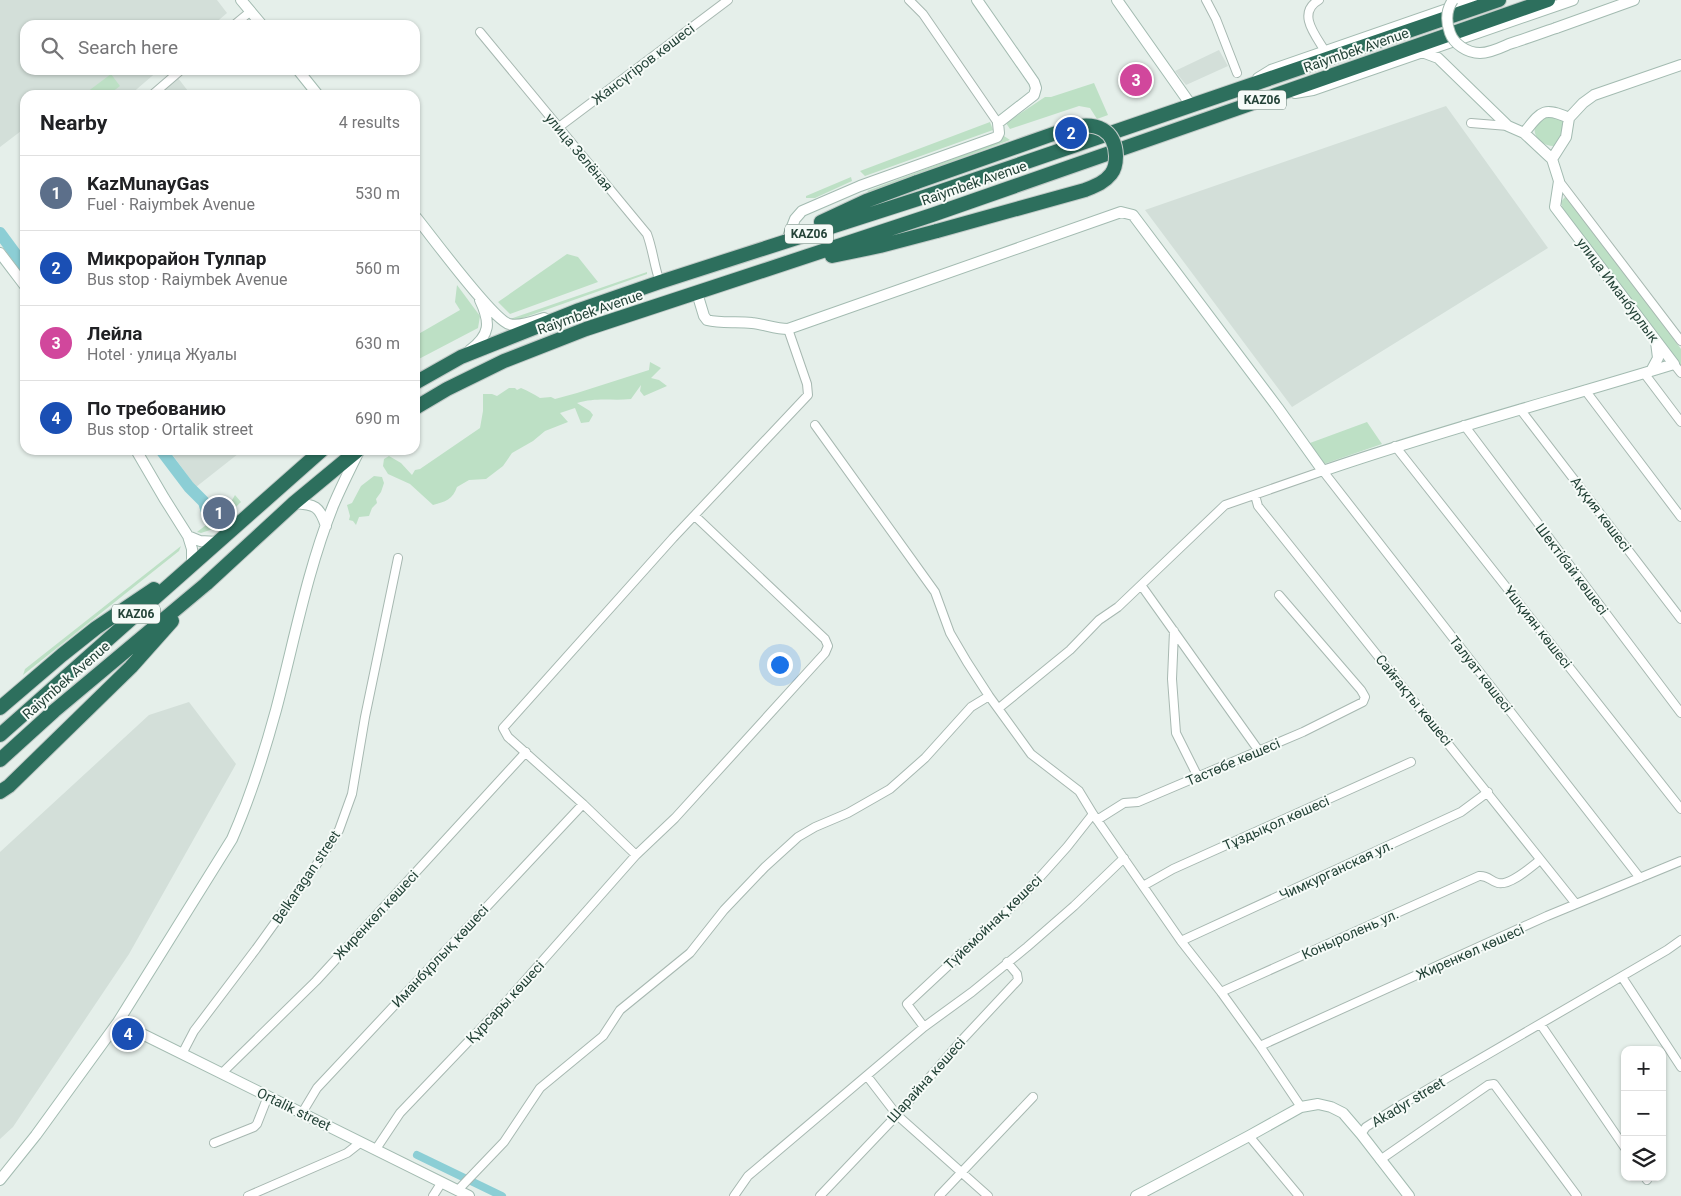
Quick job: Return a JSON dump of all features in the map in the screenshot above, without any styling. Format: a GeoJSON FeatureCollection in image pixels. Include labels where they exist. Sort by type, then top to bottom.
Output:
{"type":"FeatureCollection","features":[{"type":"Feature","properties":{"kind":"highway","name":"Raiymbek Avenue"},"geometry":{"type":"LineString","coordinates":[[420,380],[461,357],[579,310],[924,197],[1499,0]]}},
{"type":"Feature","properties":{"kind":"highway","name":"Raiymbek Avenue"},"geometry":{"type":"LineString","coordinates":[[420,405],[447,389],[504,361],[586,329],[932,215],[1548,0]]}},
{"type":"Feature","properties":{"kind":"highway"},"geometry":{"type":"LineString","coordinates":[[765,248],[866,202],[1073,127],[1087,124],[1101,128],[1110,136],[1116,147],[1116,162],[1112,173],[1101,184],[1085,190],[880,246],[772,268]]}},
{"type":"Feature","properties":{"kind":"highway","name":"Raiymbek Avenue"},"geometry":{"type":"LineString","coordinates":[[0,735],[316,455]]}},
{"type":"Feature","properties":{"kind":"highway","name":"Raiymbek Avenue"},"geometry":{"type":"LineString","coordinates":[[0,760],[54,711],[206,584],[294,503],[352,455]]}},
{"type":"Feature","properties":{"kind":"highway"},"geometry":{"type":"LineString","coordinates":[[0,708],[62,655],[112,616],[192,565]]}},
{"type":"Feature","properties":{"kind":"highway"},"geometry":{"type":"LineString","coordinates":[[0,792],[9,786],[131,667],[206,584]]}},
{"type":"Feature","properties":{"kind":"street"},"geometry":{"type":"LineString","coordinates":[[241,0],[258,20]]}},
{"type":"Feature","properties":{"kind":"street","name":"Жансүгіров көшесі"},"geometry":{"type":"LineString","coordinates":[[559,127],[728,0]]}},
{"type":"Feature","properties":{"kind":"street"},"geometry":{"type":"LineString","coordinates":[[788,237],[795,219],[802,211],[860,186],[997,137],[999,133],[998,123],[923,14],[909,0]]}},
{"type":"Feature","properties":{"kind":"street"},"geometry":{"type":"LineString","coordinates":[[977,0],[1034,82],[1036,88],[1034,95],[998,123]]}},
{"type":"Feature","properties":{"kind":"street"},"geometry":{"type":"LineString","coordinates":[[1117,0],[1191,106]]}},
{"type":"Feature","properties":{"kind":"street"},"geometry":{"type":"LineString","coordinates":[[1206,0],[1216,19],[1237,73]]}},
{"type":"Feature","properties":{"kind":"street"},"geometry":{"type":"LineString","coordinates":[[1319,0],[1313,5],[1308,17],[1311,29],[1325,51]]}},
{"type":"Feature","properties":{"kind":"street"},"geometry":{"type":"LineString","coordinates":[[1453,0],[1447,14],[1447,25],[1451,36],[1468,51],[1480,53],[1494,50],[1634,0]]}},
{"type":"Feature","properties":{"kind":"street"},"geometry":{"type":"LineString","coordinates":[[1242,88],[1271,70],[1473,0]]}},
{"type":"Feature","properties":{"kind":"street"},"geometry":{"type":"LineString","coordinates":[[1274,96],[1313,90],[1573,0]]}},
{"type":"Feature","properties":{"kind":"street"},"geometry":{"type":"LineString","coordinates":[[240,20],[250,11]]}},
{"type":"Feature","properties":{"kind":"street","name":"улица Зелёная"},"geometry":{"type":"LineString","coordinates":[[480,32],[647,234],[660,282]]}},
{"type":"Feature","properties":{"kind":"street"},"geometry":{"type":"LineString","coordinates":[[1445,45],[1443,56],[1445,65]]}},
{"type":"Feature","properties":{"kind":"street"},"geometry":{"type":"LineString","coordinates":[[1422,52],[1438,58],[1508,126]]}},
{"type":"Feature","properties":{"kind":"street"},"geometry":{"type":"LineString","coordinates":[[1552,159],[1566,137],[1570,118],[1583,103],[1594,95],[1681,65]]}},
{"type":"Feature","properties":{"kind":"street"},"geometry":{"type":"LineString","coordinates":[[158,90],[175,75]]}},
{"type":"Feature","properties":{"kind":"street"},"geometry":{"type":"LineString","coordinates":[[302,75],[314,90]]}},
{"type":"Feature","properties":{"kind":"street"},"geometry":{"type":"LineString","coordinates":[[1524,133],[1543,113],[1553,112],[1570,118]]}},
{"type":"Feature","properties":{"kind":"street"},"geometry":{"type":"LineString","coordinates":[[1472,123],[1508,126],[1524,133],[1552,159],[1559,181],[1681,341]]}},
{"type":"Feature","properties":{"kind":"street","name":"улица Иманбурлык"},"geometry":{"type":"LineString","coordinates":[[1559,181],[1555,207],[1681,373]]}},
{"type":"Feature","properties":{"kind":"street"},"geometry":{"type":"LineString","coordinates":[[860,186],[866,202]]}},
{"type":"Feature","properties":{"kind":"street"},"geometry":{"type":"LineString","coordinates":[[697,293],[707,320],[717,323],[754,323],[772,328],[788,329],[1121,212],[1133,215],[1323,471]]}},
{"type":"Feature","properties":{"kind":"street"},"geometry":{"type":"LineString","coordinates":[[420,222],[476,293],[501,319],[510,324],[523,324],[579,310]]}},
{"type":"Feature","properties":{"kind":"street"},"geometry":{"type":"LineString","coordinates":[[0,253],[20,279]]}},
{"type":"Feature","properties":{"kind":"street"},"geometry":{"type":"LineString","coordinates":[[461,357],[485,336],[487,326],[484,308],[476,293]]}},
{"type":"Feature","properties":{"kind":"street"},"geometry":{"type":"LineString","coordinates":[[636,855],[583,804],[508,737],[504,731],[504,725],[808,395],[807,384],[788,329]]}},
{"type":"Feature","properties":{"kind":"street"},"geometry":{"type":"LineString","coordinates":[[1648,372],[1658,358],[1655,339]]}},
{"type":"Feature","properties":{"kind":"street"},"geometry":{"type":"LineString","coordinates":[[999,708],[1070,650],[1099,620],[1118,607],[1225,505],[1395,446],[1674,364]]}},
{"type":"Feature","properties":{"kind":"street"},"geometry":{"type":"LineString","coordinates":[[1648,372],[1681,422]]}},
{"type":"Feature","properties":{"kind":"street"},"geometry":{"type":"LineString","coordinates":[[1585,390],[1681,517]]}},
{"type":"Feature","properties":{"kind":"street","name":"Аққия көшесі"},"geometry":{"type":"LineString","coordinates":[[1520,409],[1681,619]]}},
{"type":"Feature","properties":{"kind":"street"},"geometry":{"type":"LineString","coordinates":[[815,425],[936,592],[950,633],[990,696],[1032,754],[1079,791],[1181,941],[1221,992],[1301,1107]]}},
{"type":"Feature","properties":{"kind":"street","name":"Шектібай көшесі"},"geometry":{"type":"LineString","coordinates":[[1464,425],[1681,713]]}},
{"type":"Feature","properties":{"kind":"street","name":"Ұшқиян көшесі"},"geometry":{"type":"LineString","coordinates":[[1395,446],[1681,809]]}},
{"type":"Feature","properties":{"kind":"street"},"geometry":{"type":"LineString","coordinates":[[139,455],[188,536],[192,549],[192,565]]}},
{"type":"Feature","properties":{"kind":"street"},"geometry":{"type":"LineString","coordinates":[[0,1180],[36,1135],[118,1022],[232,839],[242,817],[273,720],[301,609],[326,526],[356,455]]}},
{"type":"Feature","properties":{"kind":"street","name":"Талуат көшесі"},"geometry":{"type":"LineString","coordinates":[[1323,471],[1640,878]]}},
{"type":"Feature","properties":{"kind":"street","name":"Сайғақты көшесі"},"geometry":{"type":"LineString","coordinates":[[1255,496],[1258,506],[1309,571],[1576,904]]}},
{"type":"Feature","properties":{"kind":"street"},"geometry":{"type":"LineString","coordinates":[[294,503],[316,507],[321,512],[326,526]]}},
{"type":"Feature","properties":{"kind":"street","name":"Құрсары көшесі"},"geometry":{"type":"LineString","coordinates":[[376,1150],[400,1113],[507,1001],[636,855],[682,810],[825,653],[828,646],[825,639],[695,516]]}},
{"type":"Feature","properties":{"kind":"street"},"geometry":{"type":"LineString","coordinates":[[188,536],[200,541],[218,542]]}},
{"type":"Feature","properties":{"kind":"street","name":"Belkaragan street"},"geometry":{"type":"LineString","coordinates":[[182,1054],[194,1031],[256,949],[339,830],[352,794],[365,717],[398,558]]}},
{"type":"Feature","properties":{"kind":"street"},"geometry":{"type":"LineString","coordinates":[[1141,585],[1259,751]]}},
{"type":"Feature","properties":{"kind":"street","name":"Тастөбе көшесі"},"geometry":{"type":"LineString","coordinates":[[1095,817],[1124,803],[1138,802],[1259,751],[1363,702],[1365,697],[1361,690],[1279,595]]}},
{"type":"Feature","properties":{"kind":"street"},"geometry":{"type":"LineString","coordinates":[[1174,631],[1172,679],[1176,733],[1198,777]]}},
{"type":"Feature","properties":{"kind":"street"},"geometry":{"type":"LineString","coordinates":[[458,1190],[504,1142],[540,1088],[603,1036],[620,1010],[690,953],[724,910],[765,867],[798,837],[890,790],[925,758],[971,707],[990,696]]}},
{"type":"Feature","properties":{"kind":"street","name":"Жиренкөл көшесі"},"geometry":{"type":"LineString","coordinates":[[222,1073],[316,981],[526,752]]}},
{"type":"Feature","properties":{"kind":"street","name":"Тұздықол көшесі"},"geometry":{"type":"LineString","coordinates":[[1143,886],[1173,869],[1412,762]]}},
{"type":"Feature","properties":{"kind":"street","name":"Чимкурганская ул."},"geometry":{"type":"LineString","coordinates":[[1181,941],[1445,820],[1488,792]]}},
{"type":"Feature","properties":{"kind":"street","name":"Иманбұрлық көшесі"},"geometry":{"type":"LineString","coordinates":[[302,1113],[317,1088],[583,804]]}},
{"type":"Feature","properties":{"kind":"street","name":"Түйемойнақ көшесі"},"geometry":{"type":"LineString","coordinates":[[924,1027],[907,1004],[1024,895],[1095,817]]}},
{"type":"Feature","properties":{"kind":"street"},"geometry":{"type":"LineString","coordinates":[[734,1196],[748,1176],[924,1027],[972,992],[1026,948],[1074,906],[1124,858]]}},
{"type":"Feature","properties":{"kind":"street","name":"Коныролень ул."},"geometry":{"type":"LineString","coordinates":[[1221,992],[1479,876],[1487,876],[1494,882],[1504,884],[1540,860]]}},
{"type":"Feature","properties":{"kind":"street","name":"Жиренкөл көшесі"},"geometry":{"type":"LineString","coordinates":[[1260,1046],[1547,916],[1681,861]]}},
{"type":"Feature","properties":{"kind":"street","name":"Akadyr street"},"geometry":{"type":"LineString","coordinates":[[1136,1196],[1301,1107],[1318,1104],[1330,1107],[1343,1113],[1361,1134],[1366,1127],[1399,1106],[1541,1025],[1668,950],[1681,940]]}},
{"type":"Feature","properties":{"kind":"street","name":"Шарайна көшесі"},"geometry":{"type":"LineString","coordinates":[[820,1196],[897,1115],[960,1041],[1018,980],[1017,974],[1007,962]]}},
{"type":"Feature","properties":{"kind":"street"},"geometry":{"type":"LineString","coordinates":[[1622,977],[1681,1067]]}},
{"type":"Feature","properties":{"kind":"street","name":"Ortalik street"},"geometry":{"type":"LineString","coordinates":[[118,1022],[469,1196]]}},
{"type":"Feature","properties":{"kind":"street"},"geometry":{"type":"LineString","coordinates":[[1541,1025],[1621,1142]]}},
{"type":"Feature","properties":{"kind":"street"},"geometry":{"type":"LineString","coordinates":[[867,1076],[897,1115],[988,1196]]}},
{"type":"Feature","properties":{"kind":"street"},"geometry":{"type":"LineString","coordinates":[[1380,1160],[1488,1085],[1494,1084],[1577,1196]]}},
{"type":"Feature","properties":{"kind":"street"},"geometry":{"type":"LineString","coordinates":[[214,1143],[254,1127],[268,1096]]}},
{"type":"Feature","properties":{"kind":"street"},"geometry":{"type":"LineString","coordinates":[[939,1196],[1033,1097]]}},
{"type":"Feature","properties":{"kind":"street"},"geometry":{"type":"LineString","coordinates":[[1361,1134],[1409,1196]]}},
{"type":"Feature","properties":{"kind":"street"},"geometry":{"type":"LineString","coordinates":[[1249,1136],[1299,1196]]}},
{"type":"Feature","properties":{"kind":"street"},"geometry":{"type":"LineString","coordinates":[[248,1196],[347,1153],[361,1142]]}},
{"type":"Feature","properties":{"kind":"street"},"geometry":{"type":"LineString","coordinates":[[433,1196],[442,1182]]}},
{"type":"Feature","properties":{"kind":"shaded area"},"geometry":{"type":"Polygon","coordinates":[[[0,0],[217,0],[227,13],[219,20],[20,20],[20,75],[153,75],[136,90],[20,90],[20,132],[0,147],[0,0]]]}},
{"type":"Feature","properties":{"kind":"shaded area"},"geometry":{"type":"Polygon","coordinates":[[[1219,50],[1228,66],[1186,85],[1175,71],[1219,50]]]}},
{"type":"Feature","properties":{"kind":"shaded area"},"geometry":{"type":"Polygon","coordinates":[[[178,78],[187,90],[164,90],[178,78]]]}},
{"type":"Feature","properties":{"kind":"shaded area"},"geometry":{"type":"Polygon","coordinates":[[[1446,106],[1548,248],[1292,407],[1145,210],[1446,106]]]}},
{"type":"Feature","properties":{"kind":"shaded area"},"geometry":{"type":"Polygon","coordinates":[[[173,455],[237,455],[196,487],[173,455]]]}},
{"type":"Feature","properties":{"kind":"shaded area"},"geometry":{"type":"Polygon","coordinates":[[[189,702],[236,764],[129,954],[13,1127],[0,1139],[0,852],[149,715],[189,702]]]}},
{"type":"Feature","properties":{"kind":"green space"},"geometry":{"type":"Polygon","coordinates":[[[110,75],[112,75],[120,86],[115,90],[90,90],[110,75]]]}},
{"type":"Feature","properties":{"kind":"green space"},"geometry":{"type":"Polygon","coordinates":[[[1094,83],[1108,115],[1097,119],[1090,108],[1079,106],[1010,129],[1006,123],[1045,97],[1051,97],[1094,83]]]}},
{"type":"Feature","properties":{"kind":"green space"},"geometry":{"type":"Polygon","coordinates":[[[1549,115],[1563,121],[1567,131],[1555,146],[1541,142],[1535,131],[1538,121],[1549,115]]]}},
{"type":"Feature","properties":{"kind":"green space"},"geometry":{"type":"Polygon","coordinates":[[[990,122],[993,130],[865,176],[860,171],[990,122]]]}},
{"type":"Feature","properties":{"kind":"green space"},"geometry":{"type":"Polygon","coordinates":[[[1004,136],[1010,140],[869,193],[867,191],[998,142],[1004,136]]]}},
{"type":"Feature","properties":{"kind":"green space"},"geometry":{"type":"Polygon","coordinates":[[[851,177],[852,181],[815,198],[806,198],[806,196],[851,177]]]}},
{"type":"Feature","properties":{"kind":"green space"},"geometry":{"type":"Polygon","coordinates":[[[1565,197],[1570,199],[1681,349],[1681,366],[1563,210],[1561,202],[1565,197]]]}},
{"type":"Feature","properties":{"kind":"green space"},"geometry":{"type":"Polygon","coordinates":[[[567,254],[578,257],[598,282],[510,314],[498,302],[567,254]]]}},
{"type":"Feature","properties":{"kind":"green space"},"geometry":{"type":"Polygon","coordinates":[[[647,272],[647,274],[520,319],[510,319],[647,272]]]}},
{"type":"Feature","properties":{"kind":"green space"},"geometry":{"type":"Polygon","coordinates":[[[457,285],[480,316],[478,328],[420,358],[420,333],[460,310],[455,302],[457,285]]]}},
{"type":"Feature","properties":{"kind":"green space"},"geometry":{"type":"Polygon","coordinates":[[[650,362],[661,368],[651,378],[659,380],[667,386],[644,396],[640,391],[641,385],[631,399],[577,403],[593,415],[589,422],[581,423],[575,408],[560,413],[568,422],[545,431],[533,441],[512,453],[503,466],[486,479],[469,480],[457,487],[451,497],[441,503],[433,505],[410,484],[388,474],[383,466],[384,459],[389,456],[401,463],[412,475],[415,470],[420,469],[480,428],[483,394],[497,396],[509,388],[517,390],[521,388],[540,398],[551,397],[555,399],[649,370],[650,362]]]}},
{"type":"Feature","properties":{"kind":"green space"},"geometry":{"type":"Polygon","coordinates":[[[1367,422],[1382,444],[1324,464],[1310,443],[1367,422]]]}},
{"type":"Feature","properties":{"kind":"green space"},"geometry":{"type":"Polygon","coordinates":[[[374,476],[382,477],[384,483],[376,499],[377,503],[372,508],[369,516],[359,517],[356,525],[353,521],[349,520],[350,516],[347,505],[352,503],[361,486],[374,476]]]}},
{"type":"Feature","properties":{"kind":"green space"},"geometry":{"type":"Polygon","coordinates":[[[235,495],[241,502],[213,529],[201,533],[197,532],[227,509],[235,495]]]}},
{"type":"Feature","properties":{"kind":"green space"},"geometry":{"type":"Polygon","coordinates":[[[181,546],[179,551],[23,675],[25,669],[181,546]]]}},
{"type":"Feature","properties":{"kind":"waterway"},"geometry":{"type":"LineString","coordinates":[[0,233],[20,260]]}},
{"type":"Feature","properties":{"kind":"waterway"},"geometry":{"type":"LineString","coordinates":[[165,455],[189,487],[204,502],[207,512]]}},
{"type":"Feature","properties":{"kind":"waterway"},"geometry":{"type":"LineString","coordinates":[[417,1155],[502,1196]]}},
{"type":"Feature","properties":{"kind":"place","name":"Лейла"},"geometry":{"type":"Point","coordinates":[1136,80]}},
{"type":"Feature","properties":{"kind":"place","name":"Микрорайон Тулпар"},"geometry":{"type":"Point","coordinates":[1071,133]}},
{"type":"Feature","properties":{"kind":"place","name":"KazMunayGas"},"geometry":{"type":"Point","coordinates":[219,513]}},
{"type":"Feature","properties":{"kind":"place","name":"По требованию"},"geometry":{"type":"Point","coordinates":[128,1034]}}]}
